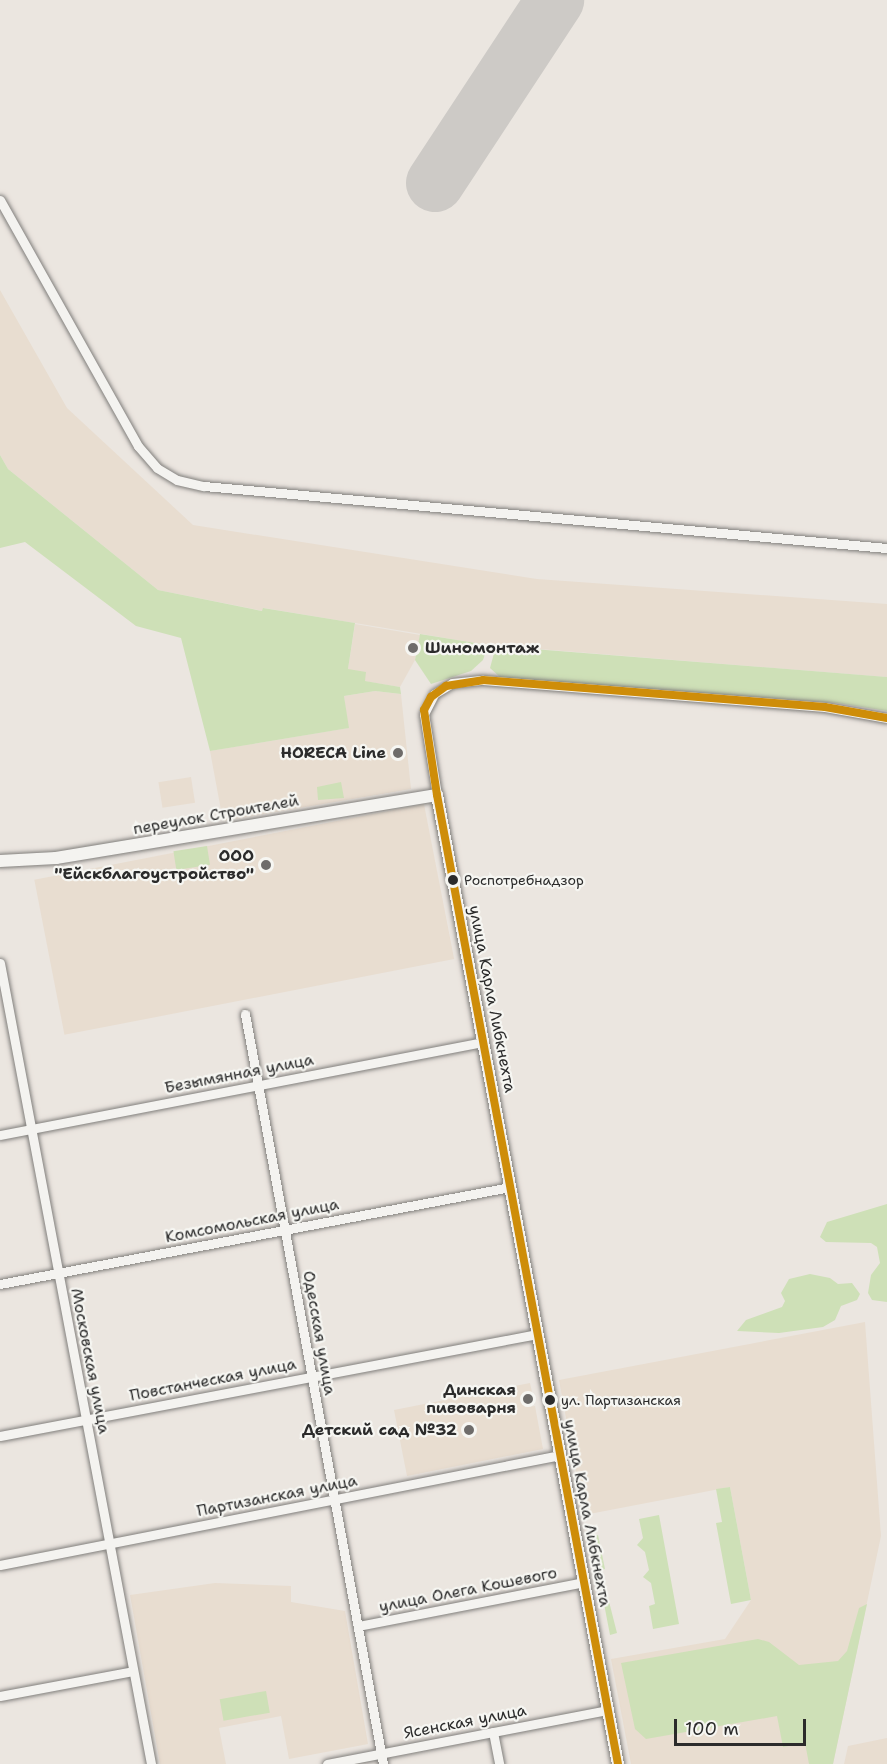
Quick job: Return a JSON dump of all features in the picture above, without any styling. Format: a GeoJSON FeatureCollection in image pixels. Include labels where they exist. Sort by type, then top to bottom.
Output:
{"type":"FeatureCollection","features":[{"type":"Feature","properties":{"kind":"street"},"geometry":{"type":"LineString","coordinates":[[0,200],[138,446],[157,468],[177,480],[204,486],[887,548]]}},
{"type":"Feature","properties":{"kind":"street","name":"улица Карла Либкнехта"},"geometry":{"type":"LineString","coordinates":[[618,1764],[437,795],[424,710],[440,688],[463,681],[825,707],[887,717]]}},
{"type":"Feature","properties":{"kind":"street","name":"переулок Строителей"},"geometry":{"type":"LineString","coordinates":[[0,861],[56,858],[437,795]]}},
{"type":"Feature","properties":{"kind":"street","name":"Московская улица"},"geometry":{"type":"LineString","coordinates":[[0,963],[4,1005],[33,1129],[85,1420],[151,1764]]}},
{"type":"Feature","properties":{"kind":"street","name":"Одесская улица"},"geometry":{"type":"LineString","coordinates":[[245,1014],[383,1764]]}},
{"type":"Feature","properties":{"kind":"street","name":"Безымянная улица"},"geometry":{"type":"LineString","coordinates":[[0,1135],[483,1042]]}},
{"type":"Feature","properties":{"kind":"street","name":"Комсомольская улица"},"geometry":{"type":"LineString","coordinates":[[0,1284],[510,1187]]}},
{"type":"Feature","properties":{"kind":"street","name":"Повстанческая улица"},"geometry":{"type":"LineString","coordinates":[[0,1436],[537,1334]]}},
{"type":"Feature","properties":{"kind":"street","name":"Партизанская улица"},"geometry":{"type":"LineString","coordinates":[[0,1565],[560,1455]]}},
{"type":"Feature","properties":{"kind":"street","name":"улица Олега Кошевого"},"geometry":{"type":"LineString","coordinates":[[358,1626],[584,1582]]}},
{"type":"Feature","properties":{"kind":"street"},"geometry":{"type":"LineString","coordinates":[[0,1696],[133,1671]]}},
{"type":"Feature","properties":{"kind":"street","name":"Ясенская улица"},"geometry":{"type":"LineString","coordinates":[[327,1764],[608,1710]]}},
{"type":"Feature","properties":{"kind":"street"},"geometry":{"type":"LineString","coordinates":[[494,1732],[499,1764]]}},
{"type":"Feature","properties":{"kind":"shaded area"},"geometry":{"type":"Polygon","coordinates":[[[0,290],[67,408],[193,525],[537,579],[887,604],[887,677],[488,645],[264,608],[263,611],[158,590],[8,469],[0,455],[0,290]]]}},
{"type":"Feature","properties":{"kind":"shaded area"},"geometry":{"type":"Polygon","coordinates":[[[355,624],[420,635],[415,660],[400,687],[364,681],[348,669],[355,624]]]}},
{"type":"Feature","properties":{"kind":"shaded area"},"geometry":{"type":"Polygon","coordinates":[[[375,691],[401,694],[411,789],[223,821],[210,751],[348,728],[344,696],[375,691]]]}},
{"type":"Feature","properties":{"kind":"shaded area"},"geometry":{"type":"Polygon","coordinates":[[[191,777],[195,803],[162,808],[158,782],[191,777]]]}},
{"type":"Feature","properties":{"kind":"shaded area"},"geometry":{"type":"Polygon","coordinates":[[[424,804],[454,959],[64,1035],[34,880],[424,804]]]}},
{"type":"Feature","properties":{"kind":"shaded area"},"geometry":{"type":"Polygon","coordinates":[[[865,1322],[881,1536],[833,1764],[631,1764],[611,1659],[725,1639],[751,1600],[730,1487],[584,1515],[559,1380],[865,1322]]]}},
{"type":"Feature","properties":{"kind":"shaded area","name":"Детский сад №32"},"geometry":{"type":"Polygon","coordinates":[[[530,1383],[532,1392],[523,1394],[525,1407],[535,1406],[543,1449],[407,1476],[394,1410],[530,1383]]]}},
{"type":"Feature","properties":{"kind":"shaded area"},"geometry":{"type":"Polygon","coordinates":[[[215,1583],[291,1586],[291,1602],[345,1611],[368,1744],[289,1759],[281,1716],[219,1728],[226,1764],[160,1764],[130,1595],[215,1583]]]}},
{"type":"Feature","properties":{"kind":"shaded area"},"geometry":{"type":"Polygon","coordinates":[[[887,1738],[887,1764],[844,1764],[848,1746],[887,1738]]]}},
{"type":"Feature","properties":{"kind":"green space"},"geometry":{"type":"Polygon","coordinates":[[[0,455],[8,469],[158,590],[262,611],[263,608],[355,623],[348,669],[366,672],[365,681],[400,687],[401,694],[375,691],[344,696],[349,728],[210,751],[181,638],[136,626],[25,542],[0,548],[0,455]]]}},
{"type":"Feature","properties":{"kind":"green space"},"geometry":{"type":"Polygon","coordinates":[[[420,634],[488,645],[483,660],[471,671],[431,684],[415,660],[420,634]]]}},
{"type":"Feature","properties":{"kind":"green space"},"geometry":{"type":"Polygon","coordinates":[[[496,646],[887,677],[887,711],[837,703],[501,678],[490,668],[496,646]]]}},
{"type":"Feature","properties":{"kind":"green space"},"geometry":{"type":"Polygon","coordinates":[[[341,782],[344,798],[318,800],[317,787],[341,782]]]}},
{"type":"Feature","properties":{"kind":"green space"},"geometry":{"type":"Polygon","coordinates":[[[207,846],[210,865],[176,870],[173,851],[207,846]]]}},
{"type":"Feature","properties":{"kind":"green space"},"geometry":{"type":"Polygon","coordinates":[[[887,1204],[887,1302],[872,1300],[868,1293],[871,1275],[880,1263],[877,1247],[871,1243],[826,1242],[820,1237],[827,1222],[887,1204]]]}},
{"type":"Feature","properties":{"kind":"green space"},"geometry":{"type":"Polygon","coordinates":[[[810,1274],[830,1278],[838,1284],[852,1283],[860,1294],[857,1300],[841,1306],[835,1320],[823,1327],[779,1333],[737,1331],[746,1320],[782,1307],[785,1301],[781,1293],[789,1279],[810,1274]]]}},
{"type":"Feature","properties":{"kind":"green space"},"geometry":{"type":"Polygon","coordinates":[[[730,1487],[751,1600],[731,1604],[716,1523],[722,1522],[716,1489],[730,1487]]]}},
{"type":"Feature","properties":{"kind":"green space"},"geometry":{"type":"Polygon","coordinates":[[[659,1515],[679,1624],[653,1629],[649,1606],[655,1604],[651,1583],[643,1577],[649,1570],[645,1552],[637,1545],[643,1538],[639,1519],[659,1515]]]}},
{"type":"Feature","properties":{"kind":"green space"},"geometry":{"type":"Polygon","coordinates":[[[598,1535],[605,1569],[601,1570],[617,1633],[610,1635],[591,1536],[598,1535]]]}},
{"type":"Feature","properties":{"kind":"green space"},"geometry":{"type":"Polygon","coordinates":[[[867,1604],[833,1764],[809,1764],[805,1743],[783,1747],[777,1716],[646,1739],[635,1729],[621,1663],[758,1639],[769,1642],[799,1665],[838,1661],[847,1651],[859,1608],[867,1604]]]}},
{"type":"Feature","properties":{"kind":"green space"},"geometry":{"type":"Polygon","coordinates":[[[266,1691],[270,1713],[224,1721],[220,1699],[266,1691]]]}},
{"type":"Feature","properties":{"kind":"runway"},"geometry":{"type":"LineString","coordinates":[[435,183],[555,0]]}},
{"type":"Feature","properties":{"kind":"transit line"},"geometry":{"type":"LineString","coordinates":[[618,1764],[437,795],[424,710],[431,697],[446,686],[483,680],[825,707],[887,718]]}},
{"type":"Feature","properties":{"kind":"place","name":"Шиномонтаж"},"geometry":{"type":"Point","coordinates":[413,648]}},
{"type":"Feature","properties":{"kind":"place","name":"HORECA Line"},"geometry":{"type":"Point","coordinates":[398,753]}},
{"type":"Feature","properties":{"kind":"place","name":"ООО \"Ейскблагоустройство\""},"geometry":{"type":"Point","coordinates":[266,865]}},
{"type":"Feature","properties":{"kind":"place","name":"Роспотребнадзор"},"geometry":{"type":"Point","coordinates":[453,880]}},
{"type":"Feature","properties":{"kind":"place","name":"Динская пивоварня"},"geometry":{"type":"Point","coordinates":[528,1399]}},
{"type":"Feature","properties":{"kind":"place","name":"ул. Партизанская"},"geometry":{"type":"Point","coordinates":[550,1400]}},
{"type":"Feature","properties":{"kind":"place","name":"Детский сад №32"},"geometry":{"type":"Point","coordinates":[469,1430]}}]}
